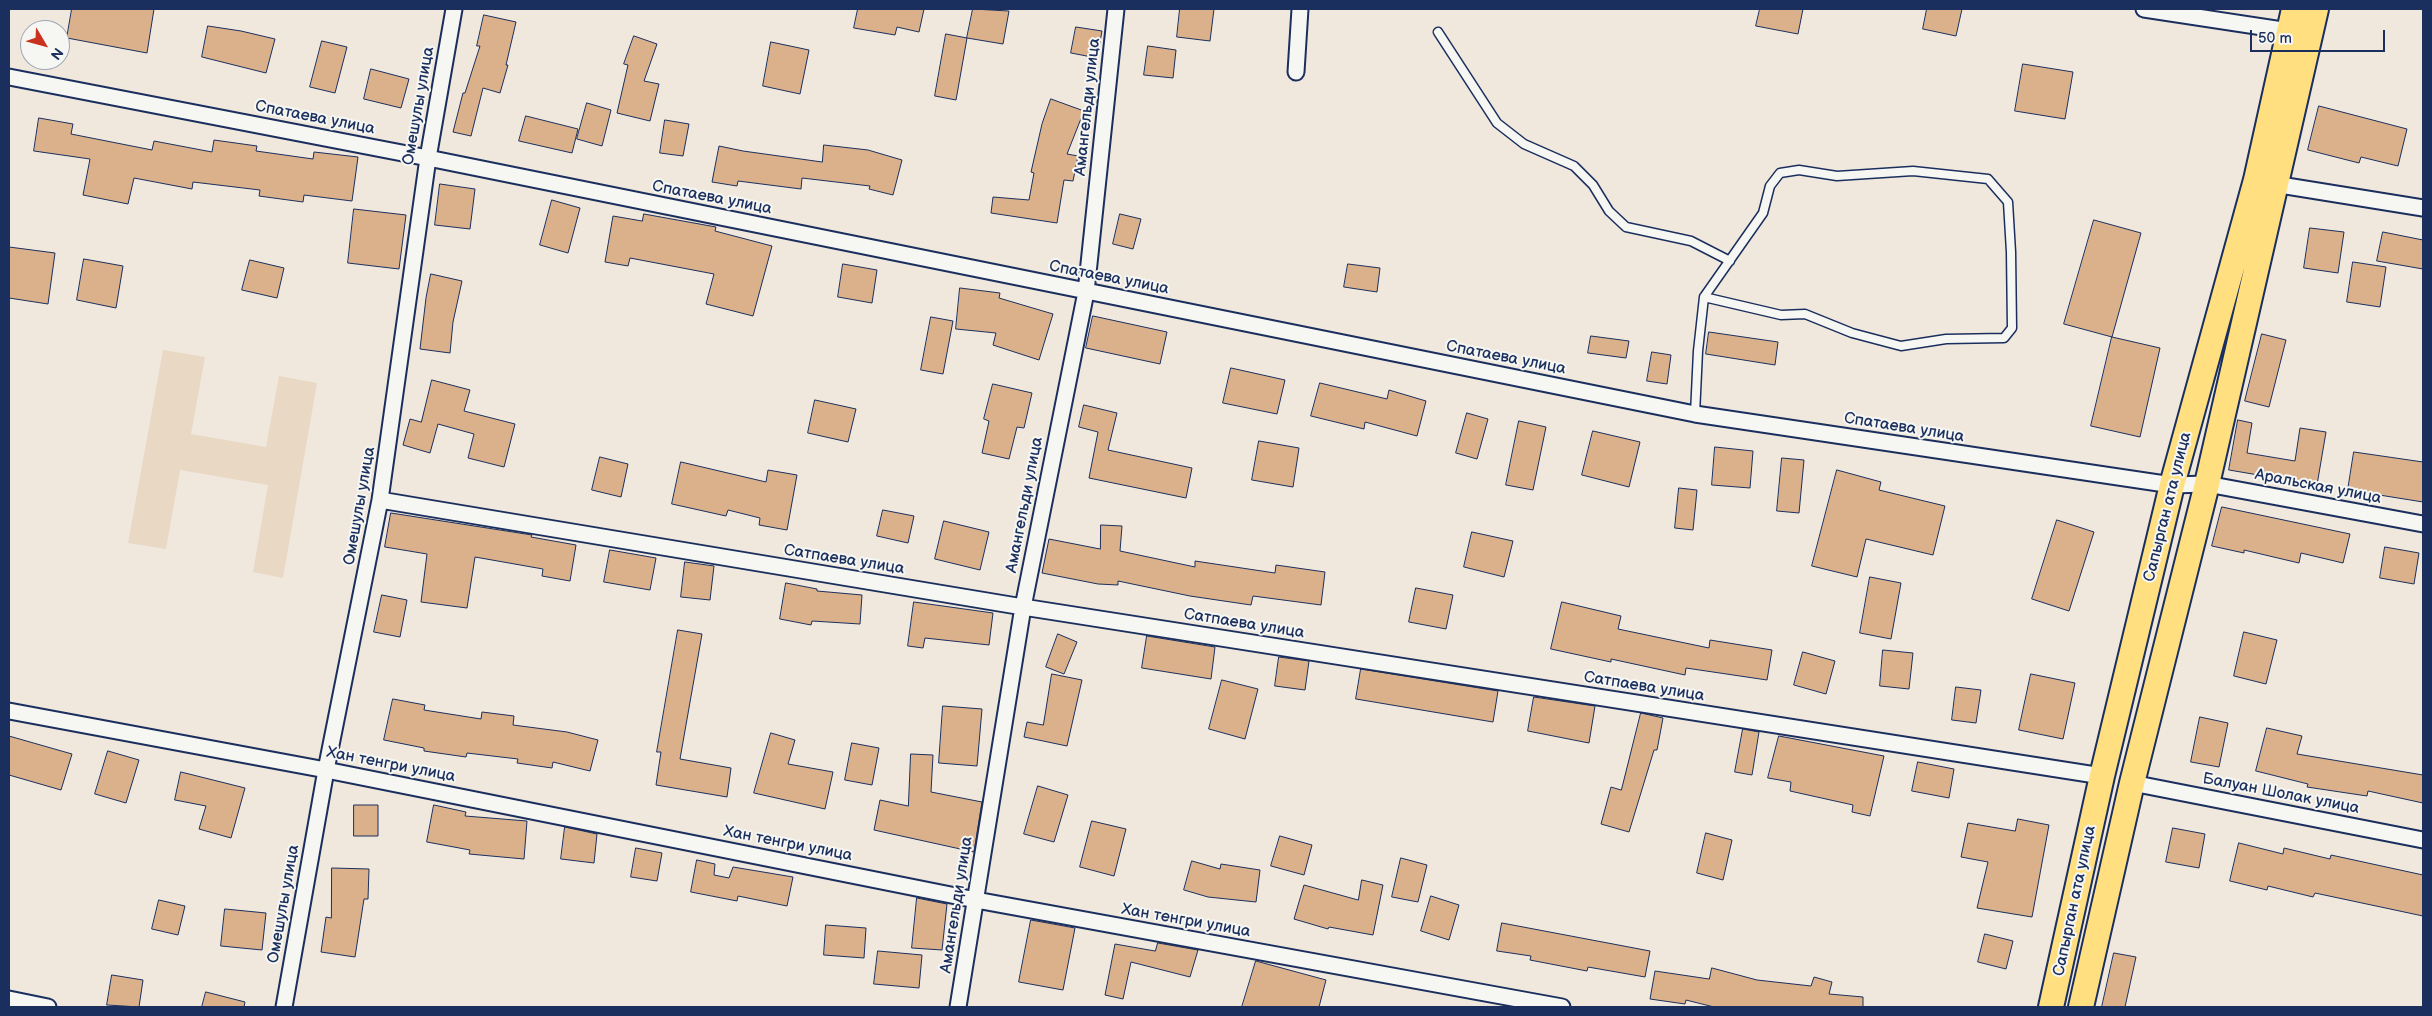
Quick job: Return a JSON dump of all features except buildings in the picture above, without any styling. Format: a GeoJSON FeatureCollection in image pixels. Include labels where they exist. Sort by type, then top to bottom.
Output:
{"type":"FeatureCollection","features":[{"type":"Feature","properties":{"kind":"main road","name":"Сапырган ата улица"},"geometry":{"type":"LineString","coordinates":[[2081,1007],[2132,783],[2206,484],[2316,9]]}},
{"type":"Feature","properties":{"kind":"main road","name":"Сапырган ата улица"},"geometry":{"type":"LineString","coordinates":[[2051,1007],[2102,776],[2172,485],[2256,180],[2291,20]]}},
{"type":"Feature","properties":{"kind":"street","name":"Омешулы улица"},"geometry":{"type":"LineString","coordinates":[[284,1007],[326,770],[380,500],[428,158],[454,9]]}},
{"type":"Feature","properties":{"kind":"street","name":"Амангельди улица"},"geometry":{"type":"LineString","coordinates":[[958,1007],[1023,607],[1086,292],[1116,9]]}},
{"type":"Feature","properties":{"kind":"street"},"geometry":{"type":"LineString","coordinates":[[1296,72],[1300,9]]}},
{"type":"Feature","properties":{"kind":"street"},"geometry":{"type":"LineString","coordinates":[[2144,9],[2291,20]]}},
{"type":"Feature","properties":{"kind":"street","name":"Спатаева улица"},"geometry":{"type":"LineString","coordinates":[[9,77],[428,158],[1695,414],[2172,485],[2206,484]]}},
{"type":"Feature","properties":{"kind":"street"},"geometry":{"type":"LineString","coordinates":[[2274,184],[2423,208]]}},
{"type":"Feature","properties":{"kind":"street","name":"Аральская улица"},"geometry":{"type":"LineString","coordinates":[[2206,484],[2423,524]]}},
{"type":"Feature","properties":{"kind":"street","name":"Сатпаева улица"},"geometry":{"type":"LineString","coordinates":[[380,500],[1023,607],[2102,776]]}},
{"type":"Feature","properties":{"kind":"street","name":"Хан тенгри улица"},"geometry":{"type":"LineString","coordinates":[[9,711],[326,770],[976,900],[1562,1007]]}},
{"type":"Feature","properties":{"kind":"street","name":"Балуан Шолак улица"},"geometry":{"type":"LineString","coordinates":[[2132,783],[2423,840]]}},
{"type":"Feature","properties":{"kind":"street"},"geometry":{"type":"LineString","coordinates":[[9,999],[48,1007]]}},
{"type":"Feature","properties":{"kind":"lane"},"geometry":{"type":"LineString","coordinates":[[1438,32],[1497,123],[1524,144],[1574,166],[1592,185],[1609,211],[1626,227],[1691,241],[1730,261]]}},
{"type":"Feature","properties":{"kind":"lane"},"geometry":{"type":"LineString","coordinates":[[1695,414],[1698,351],[1704,297],[1763,213],[1770,186],[1780,173],[1799,170],[1837,176],[1913,171],[1988,179],[2008,202],[2012,252],[2012,328],[2004,338],[1946,339],[1901,346],[1852,333],[1805,314],[1781,315],[1704,297]]}},
{"type":"Feature","properties":{"kind":"shaded area"},"geometry":{"type":"Polygon","coordinates":[[[163,350],[205,357],[191,434],[266,447],[279,376],[317,383],[283,578],[253,572],[268,485],[180,470],[166,549],[128,543],[163,350]]]}}]}
